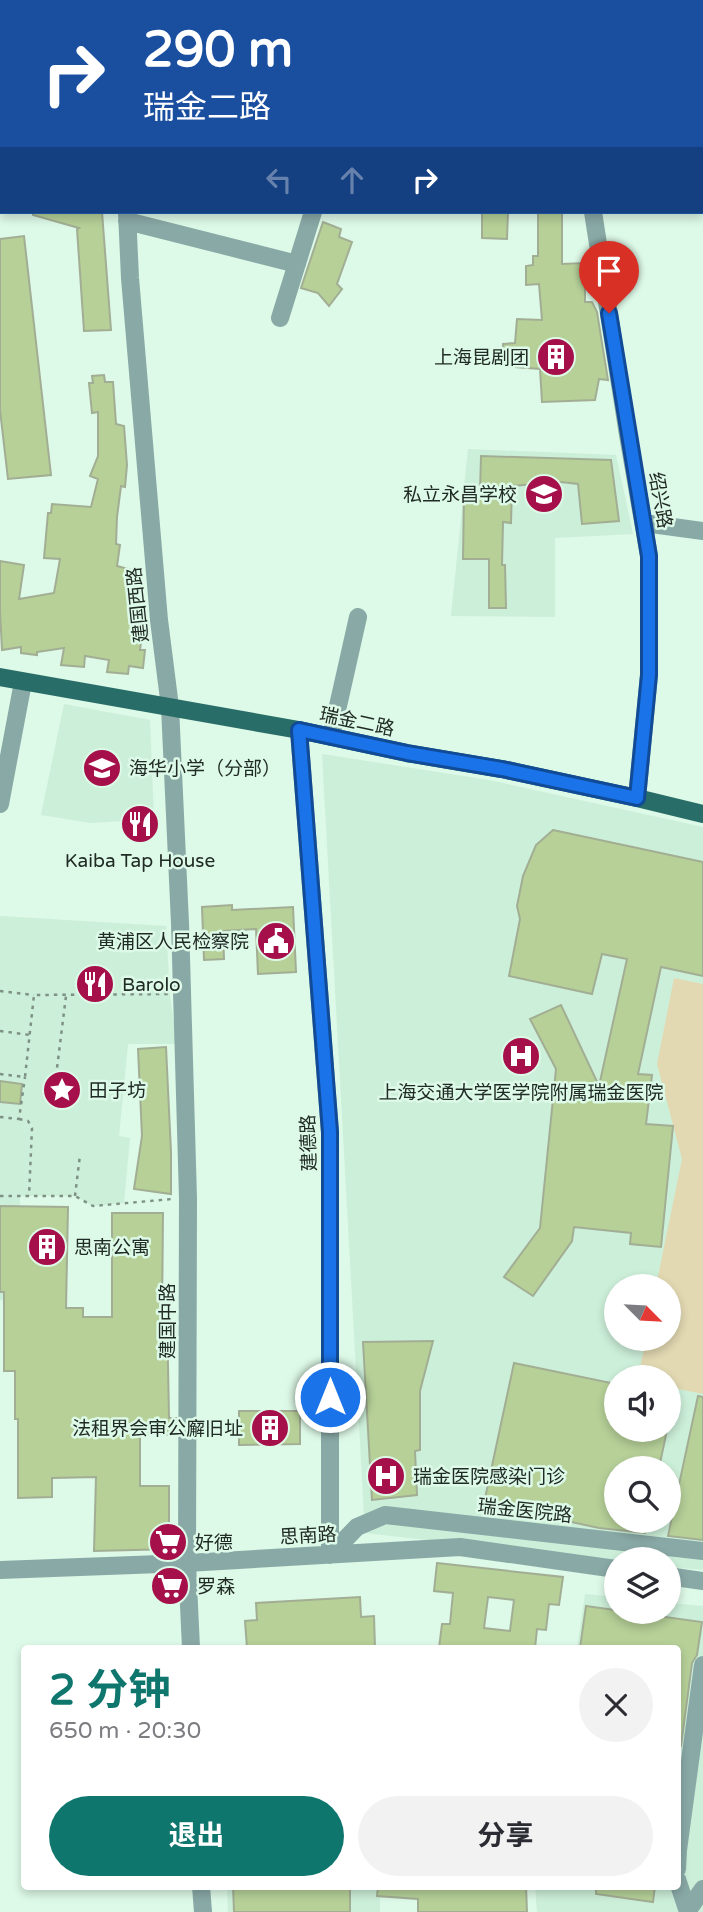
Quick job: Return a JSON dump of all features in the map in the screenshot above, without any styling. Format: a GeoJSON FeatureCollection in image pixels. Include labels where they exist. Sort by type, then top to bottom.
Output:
{"type":"FeatureCollection","features":[{"type":"Feature","properties":{"kind":"main road","name":"瑞金二路"},"geometry":{"type":"LineString","coordinates":[[0,677],[502,769],[703,814]]}},
{"type":"Feature","properties":{"kind":"street"},"geometry":{"type":"LineString","coordinates":[[281,318],[312,214]]}},
{"type":"Feature","properties":{"kind":"street","name":"绍兴路"},"geometry":{"type":"LineString","coordinates":[[593,214],[649,556],[649,675],[637,798]]}},
{"type":"Feature","properties":{"kind":"street"},"geometry":{"type":"LineString","coordinates":[[127,216],[297,264]]}},
{"type":"Feature","properties":{"kind":"street","name":"建国西路"},"geometry":{"type":"LineString","coordinates":[[127,216],[156,592],[170,707],[181,994]]}},
{"type":"Feature","properties":{"kind":"street"},"geometry":{"type":"LineString","coordinates":[[644,523],[703,531]]}},
{"type":"Feature","properties":{"kind":"street"},"geometry":{"type":"LineString","coordinates":[[331,737],[358,617]]}},
{"type":"Feature","properties":{"kind":"street"},"geometry":{"type":"LineString","coordinates":[[0,804],[23,682]]}},
{"type":"Feature","properties":{"kind":"street","name":"建德路"},"geometry":{"type":"LineString","coordinates":[[299,730],[330,1132],[330,1555]]}},
{"type":"Feature","properties":{"kind":"street","name":"建国中路"},"geometry":{"type":"LineString","coordinates":[[181,994],[188,1198],[187,1563],[191,1645]]}},
{"type":"Feature","properties":{"kind":"street","name":"瑞金医院路"},"geometry":{"type":"LineString","coordinates":[[330,1555],[357,1527],[385,1516],[703,1551]]}},
{"type":"Feature","properties":{"kind":"street","name":"思南路"},"geometry":{"type":"LineString","coordinates":[[0,1570],[187,1563],[460,1547],[604,1567]]}},
{"type":"Feature","properties":{"kind":"street"},"geometry":{"type":"LineString","coordinates":[[681,1578],[703,1581]]}},
{"type":"Feature","properties":{"kind":"street"},"geometry":{"type":"LineString","coordinates":[[681,1828],[703,1665]]}},
{"type":"Feature","properties":{"kind":"street"},"geometry":{"type":"LineString","coordinates":[[688,1911],[703,1889]]}},
{"type":"Feature","properties":{"kind":"street"},"geometry":{"type":"LineString","coordinates":[[201,1890],[202,1912]]}},
{"type":"Feature","properties":{"kind":"street"},"geometry":{"type":"LineString","coordinates":[[681,1890],[688,1911]]}},
{"type":"Feature","properties":{"kind":"path"},"geometry":{"type":"LineString","coordinates":[[0,991],[66,996],[181,994]]}},
{"type":"Feature","properties":{"kind":"path"},"geometry":{"type":"LineString","coordinates":[[19,1119],[34,995]]}},
{"type":"Feature","properties":{"kind":"path"},"geometry":{"type":"LineString","coordinates":[[56,1076],[66,996]]}},
{"type":"Feature","properties":{"kind":"path"},"geometry":{"type":"LineString","coordinates":[[0,1031],[30,1035]]}},
{"type":"Feature","properties":{"kind":"path"},"geometry":{"type":"LineString","coordinates":[[0,1074],[25,1077]]}},
{"type":"Feature","properties":{"kind":"path"},"geometry":{"type":"LineString","coordinates":[[0,1117],[29,1121],[32,1128],[29,1196]]}},
{"type":"Feature","properties":{"kind":"path"},"geometry":{"type":"LineString","coordinates":[[75,1196],[80,1155]]}},
{"type":"Feature","properties":{"kind":"path"},"geometry":{"type":"LineString","coordinates":[[0,1196],[75,1196],[93,1206],[188,1198]]}},
{"type":"Feature","properties":{"kind":"shaded area","name":"私立永昌学校"},"geometry":{"type":"Polygon","coordinates":[[[468,449],[616,455],[633,534],[555,538],[555,617],[451,616],[468,449]]]}},
{"type":"Feature","properties":{"kind":"shaded area","name":"海华小学（分部）"},"geometry":{"type":"Polygon","coordinates":[[[64,704],[150,720],[154,819],[91,823],[41,815],[64,704]]]}},
{"type":"Feature","properties":{"kind":"shaded area","name":"上海交通大学医学院附属瑞金医院"},"geometry":{"type":"Polygon","coordinates":[[[322,754],[489,780],[703,827],[703,1570],[681,1568],[681,1547],[604,1547],[604,1560],[365,1533],[322,754]]]}},
{"type":"Feature","properties":{"kind":"shaded area","name":"田子坊"},"geometry":{"type":"Polygon","coordinates":[[[0,916],[166,926],[170,996],[177,1044],[128,1044],[119,1136],[130,1138],[124,1203],[93,1206],[75,1196],[20,1196],[17,1301],[0,1300],[0,916]]]}},
{"type":"Feature","properties":{"kind":"shaded area"},"geometry":{"type":"Polygon","coordinates":[[[674,978],[703,984],[703,1394],[681,1389],[681,1365],[641,1365],[643,1351],[681,1351],[681,1274],[658,1274],[682,1159],[657,1064],[674,978]]]}},
{"type":"Feature","properties":{"kind":"shaded area"},"geometry":{"type":"Polygon","coordinates":[[[585,1594],[604,1596],[604,1624],[681,1624],[681,1604],[703,1606],[703,1912],[537,1912],[535,1890],[681,1890],[681,1645],[577,1645],[585,1594]]]}},
{"type":"Feature","properties":{"kind":"shaded area"},"geometry":{"type":"Polygon","coordinates":[[[227,1890],[380,1890],[380,1912],[228,1912],[227,1890]]]}},
{"type":"Feature","properties":{"kind":"building"},"geometry":{"type":"Polygon","coordinates":[[[102,214],[111,330],[84,331],[79,228],[33,215],[102,214]]]}},
{"type":"Feature","properties":{"kind":"building"},"geometry":{"type":"Polygon","coordinates":[[[482,214],[508,214],[507,239],[482,238],[482,214]]]}},
{"type":"Feature","properties":{"kind":"building","name":"上海昆剧团"},"geometry":{"type":"Polygon","coordinates":[[[538,214],[562,214],[562,264],[585,263],[585,302],[592,302],[597,312],[608,380],[599,379],[595,400],[542,402],[540,369],[503,366],[503,344],[515,343],[517,319],[542,320],[539,284],[526,285],[526,266],[533,265],[533,256],[538,256],[538,214]]]}},
{"type":"Feature","properties":{"kind":"building"},"geometry":{"type":"Polygon","coordinates":[[[323,222],[341,229],[339,237],[352,242],[337,284],[342,289],[329,306],[318,293],[301,288],[323,222]]]}},
{"type":"Feature","properties":{"kind":"building"},"geometry":{"type":"Polygon","coordinates":[[[24,236],[51,475],[8,479],[0,410],[0,239],[24,236]]]}},
{"type":"Feature","properties":{"kind":"building"},"geometry":{"type":"Polygon","coordinates":[[[104,375],[105,382],[113,382],[116,424],[124,426],[127,465],[125,487],[121,486],[117,517],[116,544],[120,545],[117,566],[132,570],[129,583],[137,585],[133,604],[140,605],[134,633],[142,635],[140,650],[145,650],[143,668],[129,666],[128,674],[107,672],[109,660],[85,656],[84,667],[61,665],[64,648],[37,652],[37,655],[21,653],[21,647],[2,650],[0,561],[24,565],[19,599],[54,593],[60,559],[44,558],[48,513],[51,513],[52,504],[91,507],[98,479],[90,476],[98,456],[98,412],[92,413],[89,383],[93,383],[92,376],[104,375]]]}},
{"type":"Feature","properties":{"kind":"building"},"geometry":{"type":"Polygon","coordinates":[[[481,456],[611,460],[619,521],[582,524],[578,484],[561,482],[512,486],[511,523],[503,522],[502,565],[505,565],[506,608],[489,608],[489,559],[463,559],[464,492],[480,492],[481,456]]]}},
{"type":"Feature","properties":{"kind":"building"},"geometry":{"type":"Polygon","coordinates":[[[553,830],[703,862],[703,976],[661,967],[638,1074],[652,1075],[646,1124],[673,1126],[661,1247],[630,1244],[631,1233],[574,1227],[572,1241],[533,1296],[504,1277],[540,1228],[556,1069],[530,1019],[561,1005],[599,1086],[627,959],[602,954],[592,994],[509,976],[520,919],[517,906],[523,876],[536,845],[553,830]]]}},
{"type":"Feature","properties":{"kind":"building"},"geometry":{"type":"Polygon","coordinates":[[[232,905],[232,910],[293,907],[296,972],[258,974],[256,929],[223,931],[224,959],[204,960],[202,907],[232,905]]]}},
{"type":"Feature","properties":{"kind":"building"},"geometry":{"type":"Polygon","coordinates":[[[166,1047],[171,1194],[134,1189],[142,1136],[138,1049],[166,1047]]]}},
{"type":"Feature","properties":{"kind":"building"},"geometry":{"type":"Polygon","coordinates":[[[0,1081],[22,1084],[20,1104],[0,1102],[0,1081]]]}},
{"type":"Feature","properties":{"kind":"building"},"geometry":{"type":"Polygon","coordinates":[[[0,1206],[68,1207],[66,1308],[83,1308],[83,1317],[112,1317],[112,1213],[163,1213],[162,1314],[167,1314],[169,1418],[176,1418],[176,1435],[140,1435],[140,1486],[169,1486],[169,1529],[174,1529],[174,1549],[94,1551],[96,1477],[52,1478],[52,1497],[18,1498],[15,1371],[4,1371],[0,1206]]]}},
{"type":"Feature","properties":{"kind":"building"},"geometry":{"type":"Polygon","coordinates":[[[433,1341],[420,1391],[420,1450],[415,1451],[417,1495],[372,1500],[363,1342],[433,1341]]]}},
{"type":"Feature","properties":{"kind":"building"},"geometry":{"type":"Polygon","coordinates":[[[514,1363],[604,1382],[604,1442],[664,1442],[662,1456],[604,1456],[604,1529],[484,1503],[514,1363]]]}},
{"type":"Feature","properties":{"kind":"building"},"geometry":{"type":"Polygon","coordinates":[[[698,1396],[703,1397],[703,1540],[668,1536],[669,1533],[681,1533],[681,1475],[698,1396]]]}},
{"type":"Feature","properties":{"kind":"building","name":"法租界会审公廨旧址"},"geometry":{"type":"Polygon","coordinates":[[[239,1411],[300,1411],[300,1444],[239,1445],[239,1411]]]}},
{"type":"Feature","properties":{"kind":"building"},"geometry":{"type":"Polygon","coordinates":[[[437,1563],[563,1577],[559,1605],[549,1604],[546,1630],[537,1629],[535,1645],[439,1645],[442,1624],[450,1624],[453,1593],[434,1591],[437,1563]],[[488,1597],[484,1628],[510,1631],[514,1600],[488,1597]]]}},
{"type":"Feature","properties":{"kind":"building"},"geometry":{"type":"Polygon","coordinates":[[[360,1597],[361,1617],[374,1616],[375,1645],[247,1645],[245,1621],[257,1620],[256,1603],[360,1597]]]}},
{"type":"Feature","properties":{"kind":"building"},"geometry":{"type":"Polygon","coordinates":[[[586,1606],[604,1608],[604,1624],[681,1624],[681,1619],[702,1622],[697,1655],[692,1663],[681,1746],[681,1645],[580,1645],[586,1606]]]}},
{"type":"Feature","properties":{"kind":"building"},"geometry":{"type":"Polygon","coordinates":[[[233,1890],[350,1890],[350,1912],[234,1912],[233,1890]]]}},
{"type":"Feature","properties":{"kind":"building"},"geometry":{"type":"Polygon","coordinates":[[[378,1890],[526,1890],[527,1912],[418,1912],[418,1899],[377,1896],[378,1890]]]}},
{"type":"Feature","properties":{"kind":"building"},"geometry":{"type":"Polygon","coordinates":[[[596,1890],[654,1890],[653,1902],[596,1894],[596,1890]]]}},
{"type":"Feature","properties":{"kind":"place","name":"上海昆剧团"},"geometry":{"type":"Point","coordinates":[556,357]}},
{"type":"Feature","properties":{"kind":"place","name":"私立永昌学校"},"geometry":{"type":"Point","coordinates":[544,494]}},
{"type":"Feature","properties":{"kind":"place","name":"海华小学（分部）"},"geometry":{"type":"Point","coordinates":[102,768]}},
{"type":"Feature","properties":{"kind":"place","name":"Kaiba Tap House"},"geometry":{"type":"Point","coordinates":[140,824]}},
{"type":"Feature","properties":{"kind":"place","name":"黄浦区人民检察院"},"geometry":{"type":"Point","coordinates":[276,941]}},
{"type":"Feature","properties":{"kind":"place","name":"Barolo"},"geometry":{"type":"Point","coordinates":[95,984]}},
{"type":"Feature","properties":{"kind":"place","name":"上海交通大学医学院附属瑞金医院"},"geometry":{"type":"Point","coordinates":[521,1056]}},
{"type":"Feature","properties":{"kind":"place","name":"田子坊"},"geometry":{"type":"Point","coordinates":[62,1090]}},
{"type":"Feature","properties":{"kind":"place","name":"思南公寓"},"geometry":{"type":"Point","coordinates":[47,1247]}},
{"type":"Feature","properties":{"kind":"place","name":"法租界会审公廨旧址"},"geometry":{"type":"Point","coordinates":[270,1428]}},
{"type":"Feature","properties":{"kind":"place","name":"瑞金医院感染门诊"},"geometry":{"type":"Point","coordinates":[386,1476]}},
{"type":"Feature","properties":{"kind":"place","name":"好德"},"geometry":{"type":"Point","coordinates":[168,1542]}},
{"type":"Feature","properties":{"kind":"place","name":"罗森"},"geometry":{"type":"Point","coordinates":[170,1586]}},
{"type":"Feature","properties":{"kind":"route"},"geometry":{"type":"LineString","coordinates":[[330,1397],[330,1132],[299,730],[637,798],[649,675],[649,556],[609,313]]}}]}
